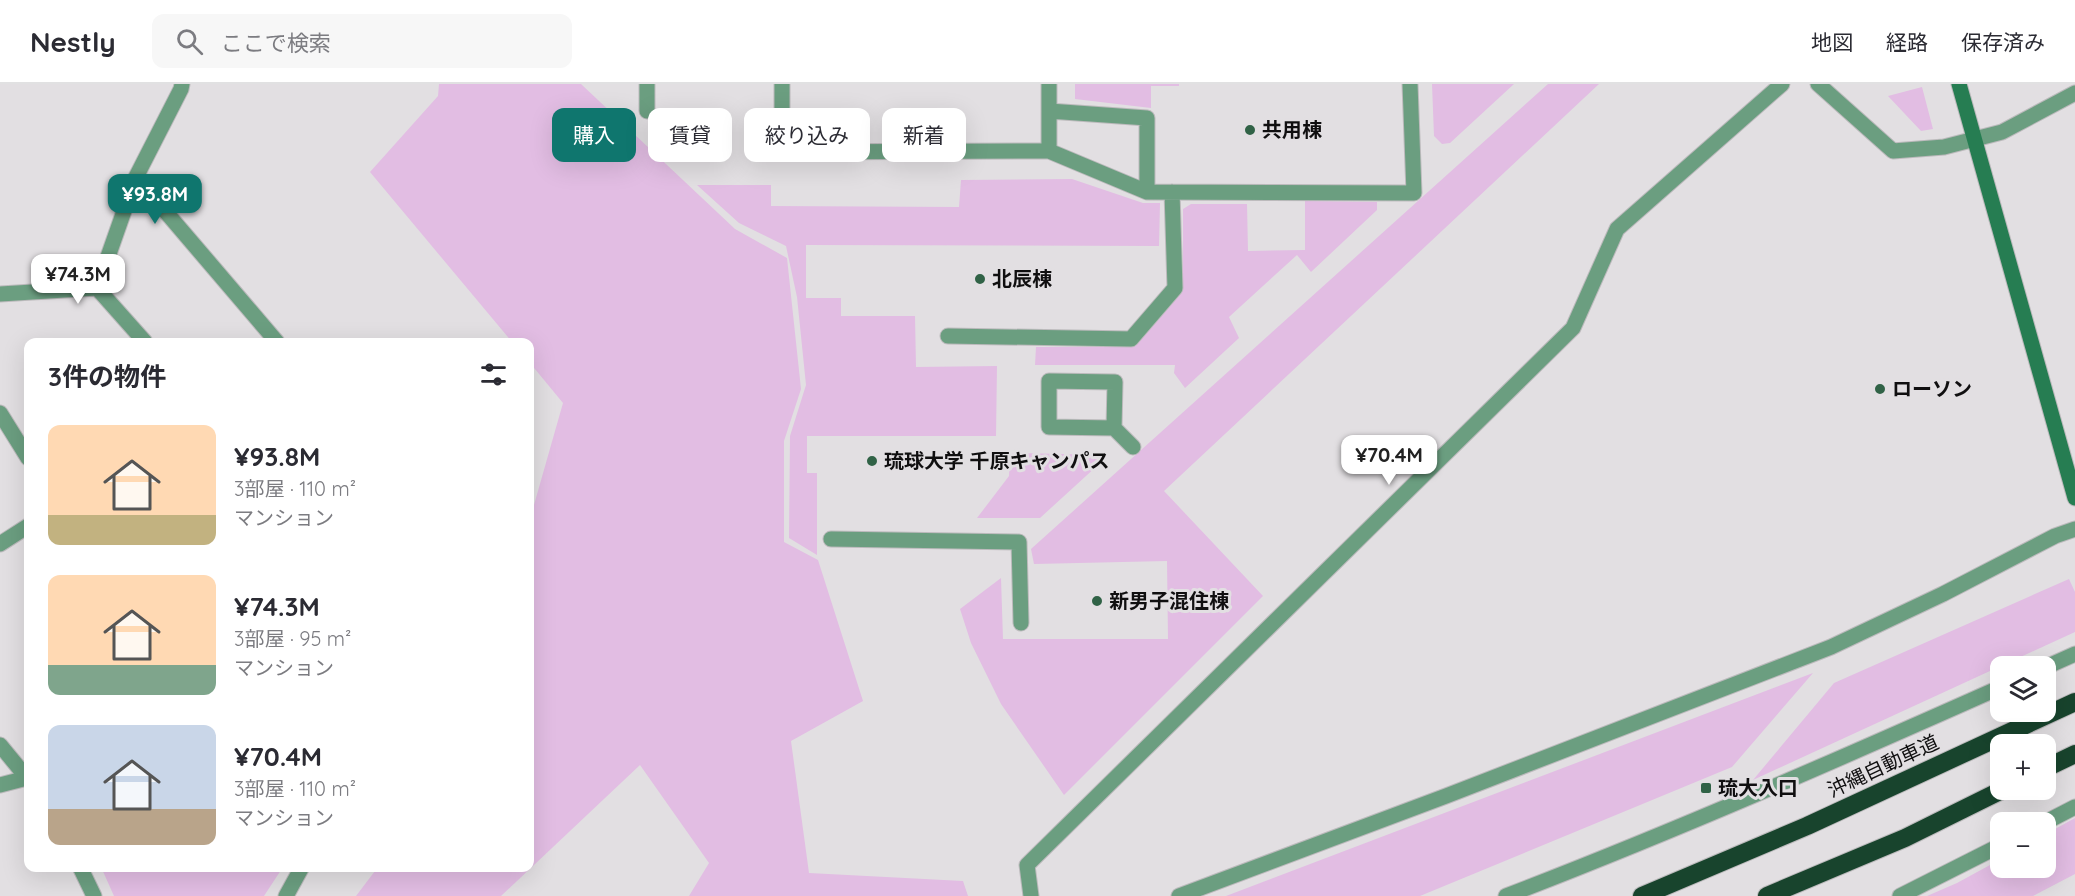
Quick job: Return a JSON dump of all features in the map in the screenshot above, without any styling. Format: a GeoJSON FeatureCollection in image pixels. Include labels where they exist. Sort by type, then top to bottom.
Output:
{"type":"FeatureCollection","features":[{"type":"Feature","properties":{"kind":"highway","name":"沖縄自動車道"},"geometry":{"type":"LineString","coordinates":[[1642,896],[1807,826],[2075,702]]}},
{"type":"Feature","properties":{"kind":"highway"},"geometry":{"type":"LineString","coordinates":[[2056,763],[2075,754]]}},
{"type":"Feature","properties":{"kind":"highway"},"geometry":{"type":"LineString","coordinates":[[1767,896],[1905,838],[1990,796]]}},
{"type":"Feature","properties":{"kind":"street"},"geometry":{"type":"LineString","coordinates":[[97,288],[136,177],[182,84]]}},
{"type":"Feature","properties":{"kind":"street"},"geometry":{"type":"LineString","coordinates":[[647,84],[647,111]]}},
{"type":"Feature","properties":{"kind":"street"},"geometry":{"type":"LineString","coordinates":[[782,84],[782,152],[1049,151],[1147,192],[1414,193],[1410,84]]}},
{"type":"Feature","properties":{"kind":"street"},"geometry":{"type":"LineString","coordinates":[[1049,84],[1049,151]]}},
{"type":"Feature","properties":{"kind":"street"},"geometry":{"type":"LineString","coordinates":[[1031,896],[1027,865],[1573,328],[1617,229],[1782,84]]}},
{"type":"Feature","properties":{"kind":"street"},"geometry":{"type":"LineString","coordinates":[[1818,84],[1893,151],[1944,147],[2002,132],[2075,93]]}},
{"type":"Feature","properties":{"kind":"street"},"geometry":{"type":"LineString","coordinates":[[1959,84],[2075,498]]}},
{"type":"Feature","properties":{"kind":"street"},"geometry":{"type":"LineString","coordinates":[[1049,111],[1147,118],[1147,192]]}},
{"type":"Feature","properties":{"kind":"street"},"geometry":{"type":"LineString","coordinates":[[136,177],[274,338]]}},
{"type":"Feature","properties":{"kind":"street"},"geometry":{"type":"LineString","coordinates":[[948,336],[1131,339],[1175,288],[1172,192]]}},
{"type":"Feature","properties":{"kind":"street"},"geometry":{"type":"LineString","coordinates":[[0,294],[97,288]]}},
{"type":"Feature","properties":{"kind":"street"},"geometry":{"type":"LineString","coordinates":[[97,288],[141,338]]}},
{"type":"Feature","properties":{"kind":"street"},"geometry":{"type":"LineString","coordinates":[[1114,428],[1115,382],[1049,381],[1049,427],[1114,428],[1133,447]]}},
{"type":"Feature","properties":{"kind":"street"},"geometry":{"type":"LineString","coordinates":[[0,413],[24,452]]}},
{"type":"Feature","properties":{"kind":"street"},"geometry":{"type":"LineString","coordinates":[[0,544],[24,529]]}},
{"type":"Feature","properties":{"kind":"street"},"geometry":{"type":"LineString","coordinates":[[1179,896],[1446,796],[1831,647],[1943,594],[2055,536],[2075,529]]}},
{"type":"Feature","properties":{"kind":"street"},"geometry":{"type":"LineString","coordinates":[[831,539],[1019,542],[1021,623]]}},
{"type":"Feature","properties":{"kind":"street"},"geometry":{"type":"LineString","coordinates":[[2056,663],[2075,654]]}},
{"type":"Feature","properties":{"kind":"street"},"geometry":{"type":"LineString","coordinates":[[1506,896],[1611,856],[1990,692]]}},
{"type":"Feature","properties":{"kind":"street"},"geometry":{"type":"LineString","coordinates":[[0,745],[24,773]]}},
{"type":"Feature","properties":{"kind":"street"},"geometry":{"type":"LineString","coordinates":[[0,785],[24,779]]}},
{"type":"Feature","properties":{"kind":"street"},"geometry":{"type":"LineString","coordinates":[[2056,817],[2075,807]]}},
{"type":"Feature","properties":{"kind":"street"},"geometry":{"type":"LineString","coordinates":[[1900,896],[1990,851]]}},
{"type":"Feature","properties":{"kind":"street"},"geometry":{"type":"LineString","coordinates":[[82,872],[94,896]]}},
{"type":"Feature","properties":{"kind":"street"},"geometry":{"type":"LineString","coordinates":[[286,896],[299,872]]}},
{"type":"Feature","properties":{"kind":"shaded area"},"geometry":{"type":"Polygon","coordinates":[[[439,84],[581,84],[606,108],[552,108],[552,162],[636,162],[636,136],[648,147],[648,162],[664,162],[735,229],[787,258],[801,389],[784,441],[784,542],[818,560],[863,701],[791,741],[809,873],[963,881],[968,896],[689,896],[709,863],[640,765],[534,865],[534,505],[563,403],[534,368],[534,338],[509,338],[370,172],[438,96],[439,84]]]}},
{"type":"Feature","properties":{"kind":"shaded area"},"geometry":{"type":"Polygon","coordinates":[[[1075,84],[1179,84],[1179,86],[1151,86],[1151,108],[1075,99],[1075,84]]]}},
{"type":"Feature","properties":{"kind":"shaded area"},"geometry":{"type":"Polygon","coordinates":[[[1432,84],[1514,84],[1450,143],[1442,144],[1434,136],[1432,84]]]}},
{"type":"Feature","properties":{"kind":"shaded area"},"geometry":{"type":"Polygon","coordinates":[[[1548,84],[1599,84],[1164,491],[1263,596],[1064,795],[1001,704],[971,643],[960,609],[1001,578],[1003,639],[1168,639],[1167,561],[1034,564],[1031,549],[1548,84]]]}},
{"type":"Feature","properties":{"kind":"shaded area"},"geometry":{"type":"Polygon","coordinates":[[[1922,87],[1933,129],[1921,131],[1888,96],[1922,87]]]}},
{"type":"Feature","properties":{"kind":"shaded area"},"geometry":{"type":"Polygon","coordinates":[[[1072,179],[1143,203],[1160,203],[1159,246],[806,245],[806,298],[841,298],[841,316],[915,316],[916,367],[997,366],[996,436],[807,436],[807,473],[817,473],[817,555],[789,538],[790,436],[806,385],[797,297],[786,246],[739,223],[697,185],[771,185],[771,206],[959,207],[961,180],[1072,179]]]}},
{"type":"Feature","properties":{"kind":"shaded area"},"geometry":{"type":"Polygon","coordinates":[[[1305,201],[1377,202],[1377,210],[1311,272],[1297,255],[1229,317],[1239,338],[1185,388],[1174,373],[1175,365],[1035,365],[1036,347],[1133,347],[1178,296],[1183,276],[1183,209],[1191,204],[1247,204],[1248,251],[1305,250],[1305,201]]]}},
{"type":"Feature","properties":{"kind":"shaded area"},"geometry":{"type":"Polygon","coordinates":[[[1010,453],[1109,455],[1040,518],[977,518],[1009,476],[1010,453]]]}},
{"type":"Feature","properties":{"kind":"shaded area"},"geometry":{"type":"Polygon","coordinates":[[[2069,579],[2075,592],[2075,632],[2023,656],[1990,656],[1990,671],[1753,780],[1834,683],[2069,579]]]}},
{"type":"Feature","properties":{"kind":"shaded area"},"geometry":{"type":"Polygon","coordinates":[[[1813,673],[1732,767],[1420,896],[1226,896],[1813,673]]]}},
{"type":"Feature","properties":{"kind":"shaded area"},"geometry":{"type":"Polygon","coordinates":[[[2075,818],[2075,874],[2033,896],[1927,896],[1990,865],[1990,878],[2056,878],[2056,828],[2075,818]]]}},
{"type":"Feature","properties":{"kind":"shaded area"},"geometry":{"type":"Polygon","coordinates":[[[103,872],[280,872],[264,896],[114,896],[103,872]]]}},
{"type":"Feature","properties":{"kind":"shaded area"},"geometry":{"type":"Polygon","coordinates":[[[374,872],[526,872],[501,896],[356,896],[374,872]]]}},
{"type":"Feature","properties":{"kind":"place","name":"共用棟"},"geometry":{"type":"Point","coordinates":[1250,130]}},
{"type":"Feature","properties":{"kind":"place","name":"北辰棟"},"geometry":{"type":"Point","coordinates":[980,279]}},
{"type":"Feature","properties":{"kind":"place","name":"ローソン"},"geometry":{"type":"Point","coordinates":[1880,389]}},
{"type":"Feature","properties":{"kind":"place","name":"琉球大学 千原キャンパス"},"geometry":{"type":"Point","coordinates":[872,461]}},
{"type":"Feature","properties":{"kind":"place","name":"新男子混住棟"},"geometry":{"type":"Point","coordinates":[1097,601]}},
{"type":"Feature","properties":{"kind":"place","name":"琉大入口"},"geometry":{"type":"Point","coordinates":[1706,788]}}]}
